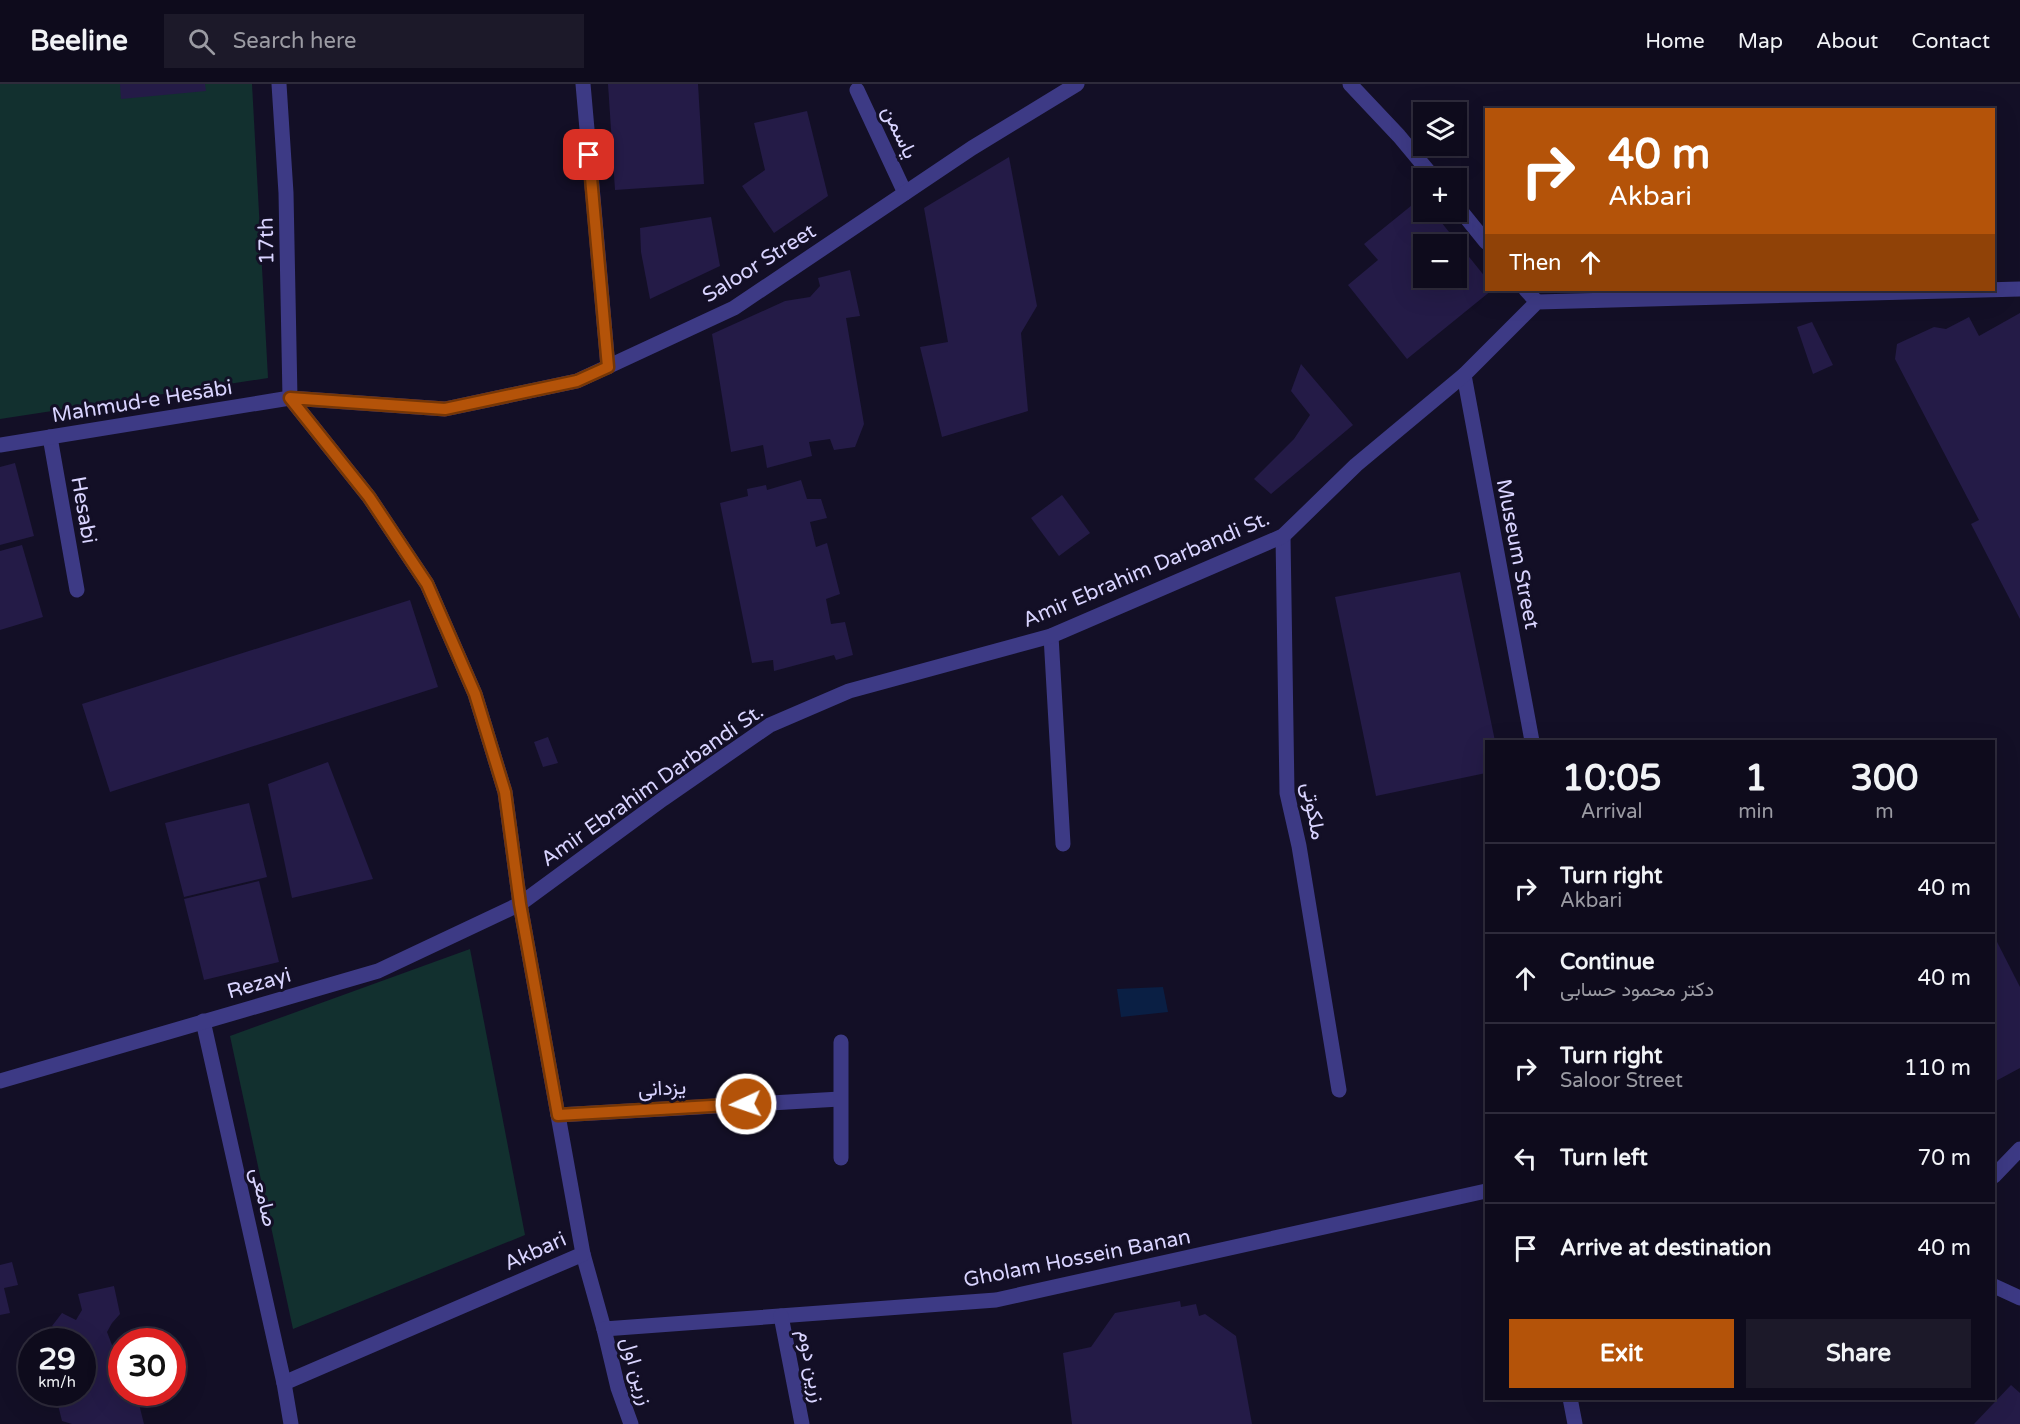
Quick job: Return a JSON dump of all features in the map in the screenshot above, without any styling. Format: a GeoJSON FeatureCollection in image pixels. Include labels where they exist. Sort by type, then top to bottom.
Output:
{"type":"FeatureCollection","features":[{"type":"Feature","properties":{"kind":"street","name":"17th"},"geometry":{"type":"LineString","coordinates":[[279,84],[286,193],[290,398]]}},
{"type":"Feature","properties":{"kind":"street"},"geometry":{"type":"LineString","coordinates":[[583,84],[608,367]]}},
{"type":"Feature","properties":{"kind":"street","name":"Saloor Street"},"geometry":{"type":"LineString","coordinates":[[290,398],[445,409],[577,381],[734,308],[972,148],[1077,84]]}},
{"type":"Feature","properties":{"kind":"street"},"geometry":{"type":"LineString","coordinates":[[1350,84],[1426,168]]}},
{"type":"Feature","properties":{"kind":"street","name":"یاسمن"},"geometry":{"type":"LineString","coordinates":[[858,90],[905,193]]}},
{"type":"Feature","properties":{"kind":"street"},"geometry":{"type":"LineString","coordinates":[[1467,219],[1485,241]]}},
{"type":"Feature","properties":{"kind":"street"},"geometry":{"type":"LineString","coordinates":[[1995,291],[2020,290]]}},
{"type":"Feature","properties":{"kind":"street"},"geometry":{"type":"LineString","coordinates":[[1527,291],[1537,303],[1983,291]]}},
{"type":"Feature","properties":{"kind":"street","name":"Amir Ebrahim Darbandi St."},"geometry":{"type":"LineString","coordinates":[[520,904],[663,799],[770,725],[849,691],[1051,636],[1283,536],[1356,465],[1464,375],[1537,303]]}},
{"type":"Feature","properties":{"kind":"street","name":"Museum Street"},"geometry":{"type":"LineString","coordinates":[[1464,375],[1532,740]]}},
{"type":"Feature","properties":{"kind":"street","name":"Mahmud-e Hesābi"},"geometry":{"type":"LineString","coordinates":[[0,445],[290,398]]}},
{"type":"Feature","properties":{"kind":"street","name":"Akbari"},"geometry":{"type":"LineString","coordinates":[[284,1383],[583,1254],[520,904],[505,792],[475,694],[427,584],[369,497],[290,398]]}},
{"type":"Feature","properties":{"kind":"street","name":"Hesabi"},"geometry":{"type":"LineString","coordinates":[[50,437],[76,590]]}},
{"type":"Feature","properties":{"kind":"street","name":"ملکوتی"},"geometry":{"type":"LineString","coordinates":[[1283,536],[1287,793],[1299,846],[1338,1090]]}},
{"type":"Feature","properties":{"kind":"street"},"geometry":{"type":"LineString","coordinates":[[1051,636],[1063,844]]}},
{"type":"Feature","properties":{"kind":"street","name":"Rezayi"},"geometry":{"type":"LineString","coordinates":[[0,1081],[378,971],[520,904]]}},
{"type":"Feature","properties":{"kind":"street","name":"صامعی"},"geometry":{"type":"LineString","coordinates":[[203,1021],[284,1383]]}},
{"type":"Feature","properties":{"kind":"street"},"geometry":{"type":"LineString","coordinates":[[841,1042],[841,1158]]}},
{"type":"Feature","properties":{"kind":"street","name":"یزدانی"},"geometry":{"type":"LineString","coordinates":[[558,1115],[840,1099]]}},
{"type":"Feature","properties":{"kind":"street"},"geometry":{"type":"LineString","coordinates":[[1995,1175],[2020,1149]]}},
{"type":"Feature","properties":{"kind":"street","name":"Gholam Hossein Banan"},"geometry":{"type":"LineString","coordinates":[[604,1329],[996,1300],[1485,1191]]}},
{"type":"Feature","properties":{"kind":"street"},"geometry":{"type":"LineString","coordinates":[[583,1254],[604,1329]]}},
{"type":"Feature","properties":{"kind":"street"},"geometry":{"type":"LineString","coordinates":[[1995,1286],[2020,1298]]}},
{"type":"Feature","properties":{"kind":"street","name":"زرین دوم"},"geometry":{"type":"LineString","coordinates":[[781,1316],[802,1424]]}},
{"type":"Feature","properties":{"kind":"street","name":"زرین اول"},"geometry":{"type":"LineString","coordinates":[[604,1329],[618,1388],[630,1424]]}},
{"type":"Feature","properties":{"kind":"street"},"geometry":{"type":"LineString","coordinates":[[284,1383],[291,1424]]}},
{"type":"Feature","properties":{"kind":"street"},"geometry":{"type":"LineString","coordinates":[[1570,1400],[1575,1424]]}},
{"type":"Feature","properties":{"kind":"green space"},"geometry":{"type":"Polygon","coordinates":[[[0,84],[252,84],[268,378],[0,419],[0,84]]]}},
{"type":"Feature","properties":{"kind":"green space"},"geometry":{"type":"Polygon","coordinates":[[[470,949],[525,1235],[293,1329],[230,1036],[470,949]]]}},
{"type":"Feature","properties":{"kind":"water"},"geometry":{"type":"Polygon","coordinates":[[[1163,987],[1168,1012],[1121,1017],[1117,989],[1163,987]]]}},
{"type":"Feature","properties":{"kind":"building"},"geometry":{"type":"Polygon","coordinates":[[[120,84],[205,84],[206,91],[121,99],[120,84]]]}},
{"type":"Feature","properties":{"kind":"building"},"geometry":{"type":"Polygon","coordinates":[[[608,84],[698,84],[704,184],[615,190],[608,84]]]}},
{"type":"Feature","properties":{"kind":"building"},"geometry":{"type":"Polygon","coordinates":[[[807,111],[828,196],[774,233],[742,186],[765,170],[754,123],[807,111]]]}},
{"type":"Feature","properties":{"kind":"building"},"geometry":{"type":"Polygon","coordinates":[[[1009,157],[1037,306],[1021,333],[1028,411],[942,437],[920,347],[948,342],[924,208],[1009,157]]]}},
{"type":"Feature","properties":{"kind":"building"},"geometry":{"type":"Polygon","coordinates":[[[1413,204],[1413,222],[1441,222],[1451,234],[1413,234],[1413,288],[1467,288],[1467,254],[1485,277],[1485,291],[1491,291],[1407,359],[1348,285],[1378,260],[1364,244],[1413,204]]]}},
{"type":"Feature","properties":{"kind":"building"},"geometry":{"type":"Polygon","coordinates":[[[711,217],[720,266],[650,299],[641,252],[640,228],[711,217]]]}},
{"type":"Feature","properties":{"kind":"building"},"geometry":{"type":"Polygon","coordinates":[[[850,270],[860,316],[846,318],[864,424],[855,447],[834,450],[830,439],[809,442],[812,456],[767,468],[763,445],[731,452],[712,334],[785,301],[810,297],[820,286],[818,278],[850,270]]]}},
{"type":"Feature","properties":{"kind":"building"},"geometry":{"type":"Polygon","coordinates":[[[2020,313],[2020,619],[1971,524],[1979,520],[1895,359],[1897,344],[1934,327],[1946,329],[1969,317],[1979,336],[2020,313]]]}},
{"type":"Feature","properties":{"kind":"building"},"geometry":{"type":"Polygon","coordinates":[[[1812,322],[1833,365],[1813,374],[1797,327],[1812,322]]]}},
{"type":"Feature","properties":{"kind":"building"},"geometry":{"type":"Polygon","coordinates":[[[1301,364],[1353,425],[1271,494],[1254,479],[1294,439],[1310,415],[1291,391],[1301,364]]]}},
{"type":"Feature","properties":{"kind":"building"},"geometry":{"type":"Polygon","coordinates":[[[15,463],[34,536],[0,545],[0,467],[15,463]]]}},
{"type":"Feature","properties":{"kind":"building"},"geometry":{"type":"Polygon","coordinates":[[[801,480],[807,499],[821,499],[827,518],[810,522],[816,547],[827,543],[840,594],[826,599],[831,624],[845,622],[853,655],[836,660],[834,655],[774,671],[773,660],[752,663],[720,503],[748,496],[747,489],[766,485],[767,490],[801,480]]]}},
{"type":"Feature","properties":{"kind":"building"},"geometry":{"type":"Polygon","coordinates":[[[1062,495],[1090,533],[1059,556],[1031,518],[1062,495]]]}},
{"type":"Feature","properties":{"kind":"building"},"geometry":{"type":"Polygon","coordinates":[[[22,545],[43,617],[0,630],[0,551],[22,545]]]}},
{"type":"Feature","properties":{"kind":"building"},"geometry":{"type":"Polygon","coordinates":[[[1460,572],[1495,740],[1485,740],[1485,773],[1376,796],[1335,597],[1460,572]]]}},
{"type":"Feature","properties":{"kind":"building"},"geometry":{"type":"Polygon","coordinates":[[[410,600],[438,687],[110,792],[82,704],[410,600]]]}},
{"type":"Feature","properties":{"kind":"building"},"geometry":{"type":"Polygon","coordinates":[[[548,737],[558,763],[543,767],[534,742],[548,737]]]}},
{"type":"Feature","properties":{"kind":"building"},"geometry":{"type":"Polygon","coordinates":[[[328,762],[373,879],[292,898],[268,784],[328,762]]]}},
{"type":"Feature","properties":{"kind":"building"},"geometry":{"type":"Polygon","coordinates":[[[249,803],[267,877],[184,897],[165,823],[249,803]]]}},
{"type":"Feature","properties":{"kind":"building"},"geometry":{"type":"Polygon","coordinates":[[[259,881],[279,962],[204,980],[184,899],[259,881]]]}},
{"type":"Feature","properties":{"kind":"building"},"geometry":{"type":"Polygon","coordinates":[[[1995,938],[2020,987],[2020,1068],[1995,1081],[1995,938]]]}},
{"type":"Feature","properties":{"kind":"building"},"geometry":{"type":"Polygon","coordinates":[[[12,1262],[18,1285],[4,1288],[10,1313],[0,1315],[0,1265],[12,1262]]]}},
{"type":"Feature","properties":{"kind":"building"},"geometry":{"type":"Polygon","coordinates":[[[114,1286],[120,1314],[107,1332],[108,1406],[140,1406],[144,1424],[72,1424],[62,1421],[58,1406],[96,1406],[96,1328],[56,1328],[52,1326],[62,1313],[76,1320],[82,1310],[78,1294],[114,1286]]]}},
{"type":"Feature","properties":{"kind":"building"},"geometry":{"type":"Polygon","coordinates":[[[1180,1301],[1181,1307],[1196,1304],[1199,1316],[1205,1314],[1236,1336],[1252,1424],[1072,1424],[1063,1353],[1091,1347],[1115,1313],[1180,1301]]]}},
{"type":"Feature","properties":{"kind":"building"},"geometry":{"type":"Polygon","coordinates":[[[2011,1385],[2020,1393],[2020,1424],[1974,1424],[2011,1385]]]}},
{"type":"Feature","properties":{"kind":"route"},"geometry":{"type":"LineString","coordinates":[[589,155],[608,367],[577,381],[445,409],[290,398],[369,497],[427,584],[475,694],[505,792],[520,904],[558,1115],[746,1104]]}}]}
